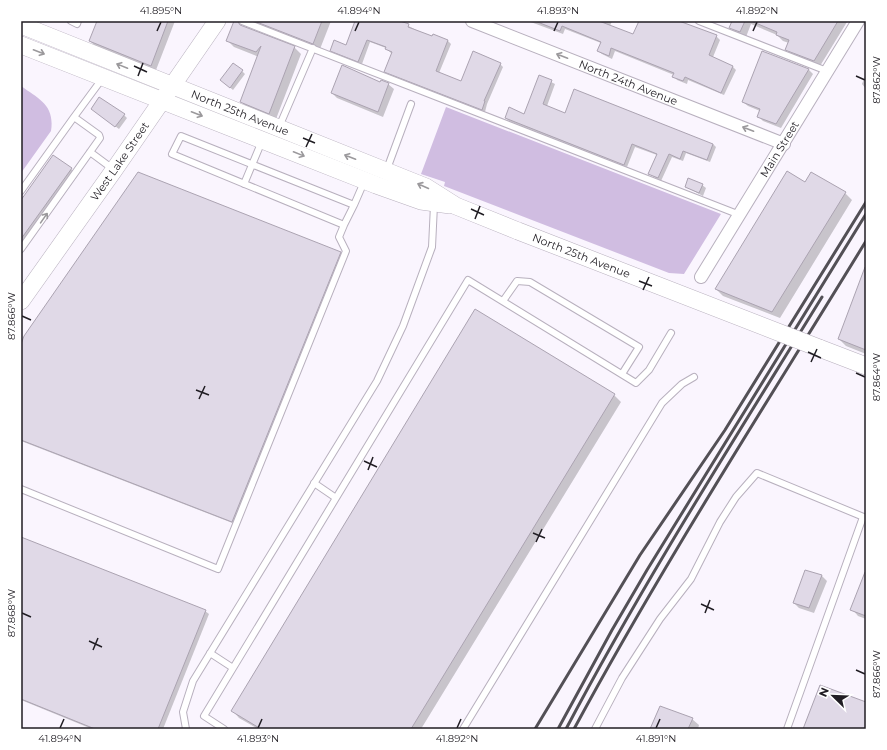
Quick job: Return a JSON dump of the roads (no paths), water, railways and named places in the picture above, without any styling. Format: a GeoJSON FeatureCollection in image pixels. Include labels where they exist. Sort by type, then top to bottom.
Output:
{"type":"FeatureCollection","features":[{"type":"Feature","properties":{"kind":"main road","name":"West Lake Street"},"geometry":{"type":"LineString","coordinates":[[21,301],[217,21]]}},
{"type":"Feature","properties":{"kind":"main road","name":"North 25th Avenue"},"geometry":{"type":"LineString","coordinates":[[21,25],[426,187],[456,206],[866,366]]}},
{"type":"Feature","properties":{"kind":"main road","name":"North 25th Avenue"},"geometry":{"type":"LineString","coordinates":[[21,45],[421,201],[456,206]]}},
{"type":"Feature","properties":{"kind":"street","name":"North 24th Avenue"},"geometry":{"type":"LineString","coordinates":[[472,21],[784,144]]}},
{"type":"Feature","properties":{"kind":"street","name":"Main Street"},"geometry":{"type":"LineString","coordinates":[[701,277],[784,144],[858,21]]}},
{"type":"Feature","properties":{"kind":"lane"},"geometry":{"type":"LineString","coordinates":[[71,21],[77,24],[78,21]]}},
{"type":"Feature","properties":{"kind":"lane"},"geometry":{"type":"LineString","coordinates":[[242,21],[740,215]]}},
{"type":"Feature","properties":{"kind":"lane"},"geometry":{"type":"LineString","coordinates":[[699,21],[828,72]]}},
{"type":"Feature","properties":{"kind":"lane"},"geometry":{"type":"LineString","coordinates":[[278,128],[313,48]]}},
{"type":"Feature","properties":{"kind":"lane"},"geometry":{"type":"LineString","coordinates":[[21,192],[103,77]]}},
{"type":"Feature","properties":{"kind":"lane"},"geometry":{"type":"LineString","coordinates":[[386,171],[411,104]]}},
{"type":"Feature","properties":{"kind":"lane"},"geometry":{"type":"LineString","coordinates":[[21,249],[100,138],[99,135],[74,117]]}},
{"type":"Feature","properties":{"kind":"lane"},"geometry":{"type":"LineString","coordinates":[[344,225],[172,154],[181,136],[354,205]]}},
{"type":"Feature","properties":{"kind":"lane"},"geometry":{"type":"LineString","coordinates":[[244,184],[263,140]]}},
{"type":"Feature","properties":{"kind":"lane"},"geometry":{"type":"LineString","coordinates":[[90,152],[114,170]]}},
{"type":"Feature","properties":{"kind":"lane"},"geometry":{"type":"LineString","coordinates":[[21,489],[218,569],[346,251],[339,236],[365,180]]}},
{"type":"Feature","properties":{"kind":"lane"},"geometry":{"type":"LineString","coordinates":[[186,729],[183,712],[193,681],[378,381],[403,326],[432,247],[434,203]]}},
{"type":"Feature","properties":{"kind":"lane"},"geometry":{"type":"LineString","coordinates":[[224,729],[204,716],[468,280],[636,383],[649,370],[671,333]]}},
{"type":"Feature","properties":{"kind":"lane"},"geometry":{"type":"LineString","coordinates":[[503,301],[517,281],[530,282],[639,347],[622,374]]}},
{"type":"Feature","properties":{"kind":"lane"},"geometry":{"type":"LineString","coordinates":[[463,729],[662,403],[682,384],[694,377]]}},
{"type":"Feature","properties":{"kind":"lane"},"geometry":{"type":"LineString","coordinates":[[595,729],[622,678],[660,619],[691,579],[720,522],[736,497],[757,473],[865,517],[787,729]]}},
{"type":"Feature","properties":{"kind":"lane"},"geometry":{"type":"LineString","coordinates":[[314,483],[336,498]]}},
{"type":"Feature","properties":{"kind":"lane"},"geometry":{"type":"LineString","coordinates":[[210,653],[233,668]]}},
{"type":"Feature","properties":{"kind":"railway"},"geometry":{"type":"LineString","coordinates":[[535,729],[640,555],[725,430],[866,202]]}},
{"type":"Feature","properties":{"kind":"railway"},"geometry":{"type":"LineString","coordinates":[[558,729],[612,630],[647,570],[866,214]]}},
{"type":"Feature","properties":{"kind":"railway"},"geometry":{"type":"LineString","coordinates":[[574,729],[608,667],[680,544],[866,241]]}},
{"type":"Feature","properties":{"kind":"railway"},"geometry":{"type":"LineString","coordinates":[[566,729],[658,565],[822,297]]}}]}
